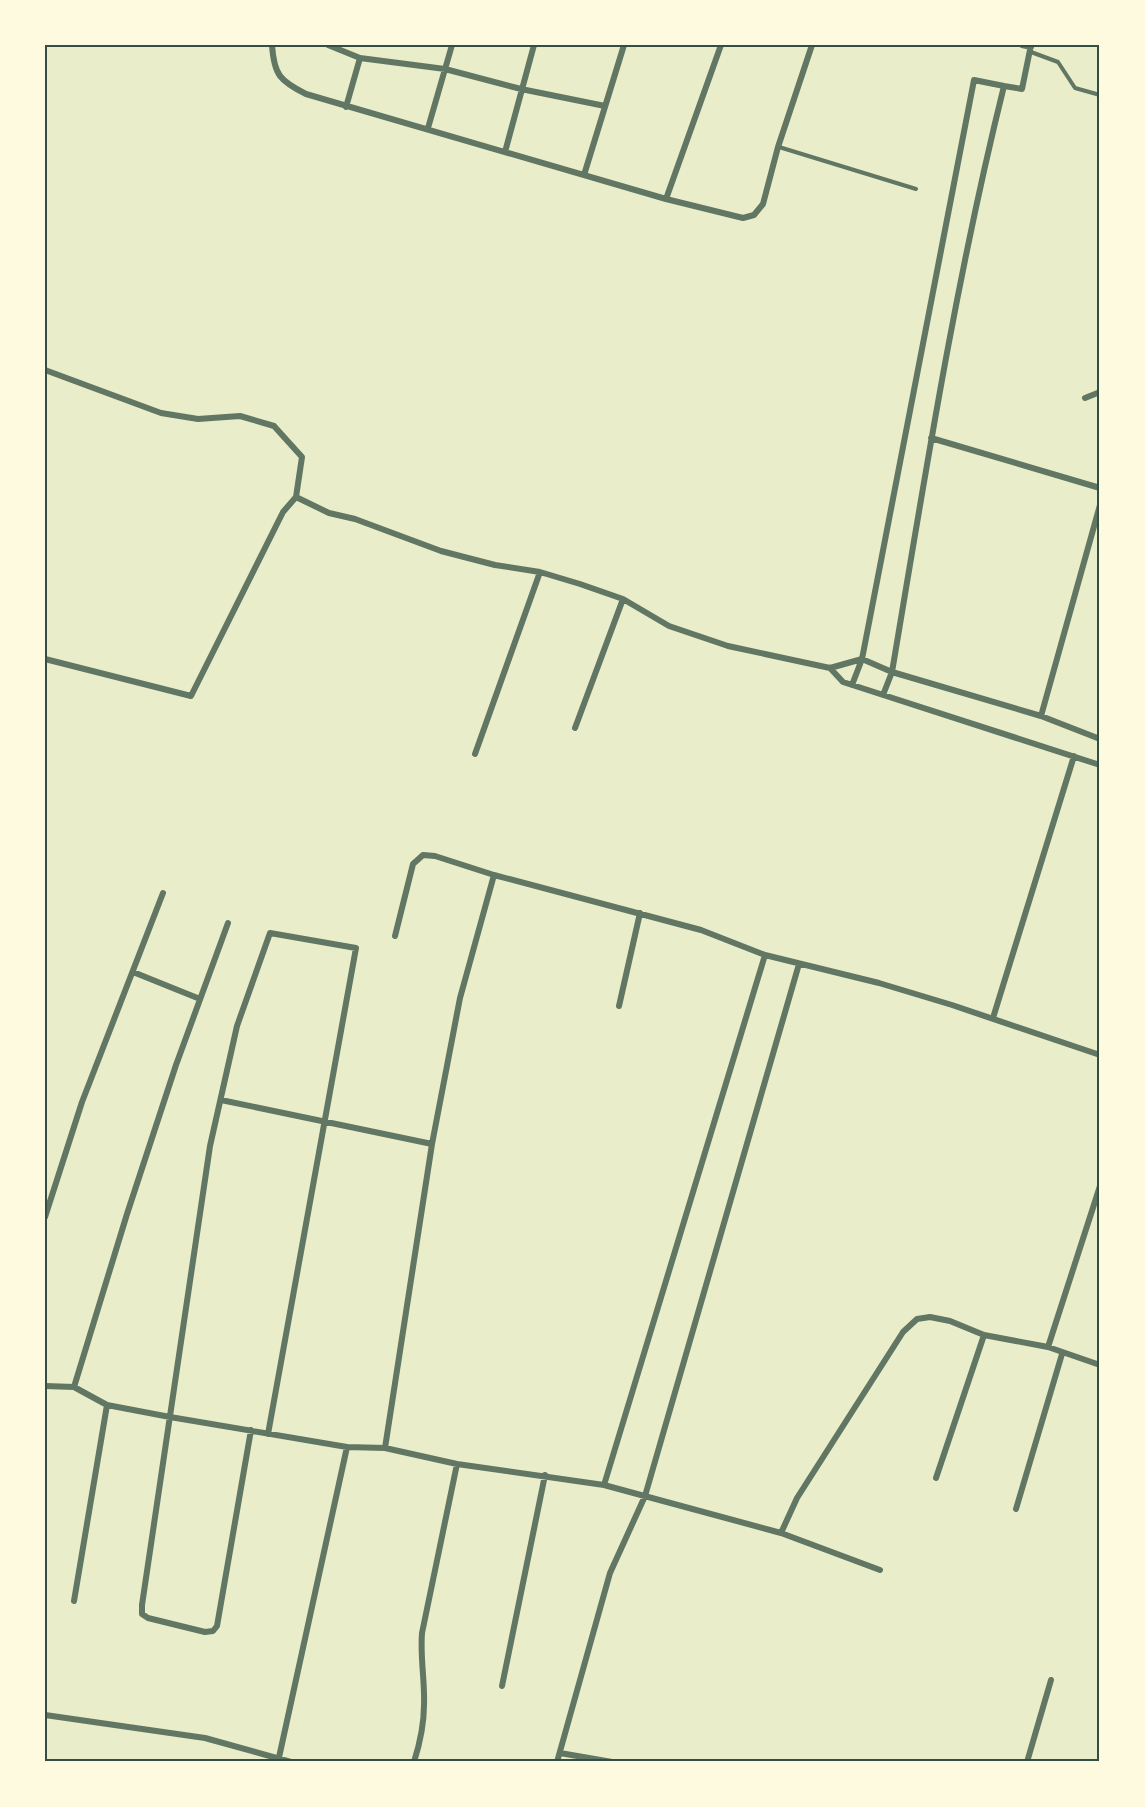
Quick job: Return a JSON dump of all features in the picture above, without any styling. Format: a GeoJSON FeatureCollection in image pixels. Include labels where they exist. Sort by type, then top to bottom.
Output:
{"type":"FeatureCollection","features":[{"type":"Feature","properties":{"kind":"street"},"geometry":{"type":"LineString","coordinates":[[272,45],[275,70],[285,83],[306,94],[666,199],[730,217],[744,218],[754,215],[763,204],[778,147],[812,45]]}},
{"type":"Feature","properties":{"kind":"street"},"geometry":{"type":"LineString","coordinates":[[328,45],[360,58],[445,69],[521,89],[605,106]]}},
{"type":"Feature","properties":{"kind":"street"},"geometry":{"type":"LineString","coordinates":[[428,128],[452,45]]}},
{"type":"Feature","properties":{"kind":"street"},"geometry":{"type":"LineString","coordinates":[[505,152],[534,45]]}},
{"type":"Feature","properties":{"kind":"street"},"geometry":{"type":"LineString","coordinates":[[584,175],[624,45]]}},
{"type":"Feature","properties":{"kind":"street"},"geometry":{"type":"LineString","coordinates":[[666,199],[722,45]]}},
{"type":"Feature","properties":{"kind":"street"},"geometry":{"type":"LineString","coordinates":[[852,685],[862,659],[974,80],[1022,89],[1031,48],[1022,45]]}},
{"type":"Feature","properties":{"kind":"street"},"geometry":{"type":"LineString","coordinates":[[346,107],[360,58]]}},
{"type":"Feature","properties":{"kind":"street"},"geometry":{"type":"LineString","coordinates":[[883,695],[892,672],[931,438],[960,285],[1004,86]]}},
{"type":"Feature","properties":{"kind":"street"},"geometry":{"type":"LineString","coordinates":[[45,370],[161,413],[198,419],[240,416],[274,426],[302,457],[296,497],[283,512],[191,696],[45,659]]}},
{"type":"Feature","properties":{"kind":"street"},"geometry":{"type":"LineString","coordinates":[[1085,398],[1100,392]]}},
{"type":"Feature","properties":{"kind":"street"},"geometry":{"type":"LineString","coordinates":[[931,438],[1100,488]]}},
{"type":"Feature","properties":{"kind":"street"},"geometry":{"type":"LineString","coordinates":[[296,497],[329,513],[355,519],[441,550],[495,565],[540,572],[623,600],[669,626],[728,646],[830,668],[862,659],[892,672],[1041,716],[1100,739]]}},
{"type":"Feature","properties":{"kind":"street"},"geometry":{"type":"LineString","coordinates":[[1041,716],[1100,505]]}},
{"type":"Feature","properties":{"kind":"street"},"geometry":{"type":"LineString","coordinates":[[475,754],[540,572]]}},
{"type":"Feature","properties":{"kind":"street"},"geometry":{"type":"LineString","coordinates":[[575,728],[623,600]]}},
{"type":"Feature","properties":{"kind":"street"},"geometry":{"type":"LineString","coordinates":[[830,668],[843,682],[1100,765]]}},
{"type":"Feature","properties":{"kind":"street"},"geometry":{"type":"LineString","coordinates":[[993,1018],[1074,756]]}},
{"type":"Feature","properties":{"kind":"street"},"geometry":{"type":"LineString","coordinates":[[395,936],[413,864],[423,855],[435,856],[494,875],[701,930],[765,955],[879,983],[993,1018],[1100,1055]]}},
{"type":"Feature","properties":{"kind":"street"},"geometry":{"type":"LineString","coordinates":[[385,1448],[432,1144],[460,998],[494,875]]}},
{"type":"Feature","properties":{"kind":"street"},"geometry":{"type":"LineString","coordinates":[[45,1217],[82,1102],[163,893]]}},
{"type":"Feature","properties":{"kind":"street"},"geometry":{"type":"LineString","coordinates":[[619,1006],[640,914]]}},
{"type":"Feature","properties":{"kind":"street"},"geometry":{"type":"LineString","coordinates":[[74,1387],[127,1214],[228,923]]}},
{"type":"Feature","properties":{"kind":"street"},"geometry":{"type":"LineString","coordinates":[[251,1430],[217,1626],[213,1631],[204,1632],[148,1618],[142,1614],[210,1146],[237,1026],[270,933],[356,948],[268,1434]]}},
{"type":"Feature","properties":{"kind":"street"},"geometry":{"type":"LineString","coordinates":[[604,1485],[765,955]]}},
{"type":"Feature","properties":{"kind":"street"},"geometry":{"type":"LineString","coordinates":[[557,1762],[610,1573],[645,1496],[799,964]]}},
{"type":"Feature","properties":{"kind":"street"},"geometry":{"type":"LineString","coordinates":[[133,972],[200,999]]}},
{"type":"Feature","properties":{"kind":"street"},"geometry":{"type":"LineString","coordinates":[[221,1100],[432,1144]]}},
{"type":"Feature","properties":{"kind":"street"},"geometry":{"type":"LineString","coordinates":[[1048,1347],[1100,1186]]}},
{"type":"Feature","properties":{"kind":"street"},"geometry":{"type":"LineString","coordinates":[[781,1533],[797,1498],[903,1332],[917,1319],[930,1317],[950,1321],[984,1335],[1048,1347],[1062,1354],[1100,1365]]}},
{"type":"Feature","properties":{"kind":"street"},"geometry":{"type":"LineString","coordinates":[[936,1478],[984,1335]]}},
{"type":"Feature","properties":{"kind":"street"},"geometry":{"type":"LineString","coordinates":[[1017,1509],[1062,1354]]}},
{"type":"Feature","properties":{"kind":"street"},"geometry":{"type":"LineString","coordinates":[[45,1386],[74,1387],[107,1406],[347,1447],[385,1448],[457,1464],[604,1485],[781,1533],[880,1570]]}},
{"type":"Feature","properties":{"kind":"street"},"geometry":{"type":"LineString","coordinates":[[74,1600],[107,1406]]}},
{"type":"Feature","properties":{"kind":"street"},"geometry":{"type":"LineString","coordinates":[[279,1760],[347,1447]]}},
{"type":"Feature","properties":{"kind":"street"},"geometry":{"type":"LineString","coordinates":[[414,1762],[422,1733],[424,1703],[420,1656],[422,1634],[457,1464]]}},
{"type":"Feature","properties":{"kind":"street"},"geometry":{"type":"LineString","coordinates":[[502,1686],[545,1475]]}},
{"type":"Feature","properties":{"kind":"street"},"geometry":{"type":"LineString","coordinates":[[1027,1762],[1051,1680]]}},
{"type":"Feature","properties":{"kind":"street"},"geometry":{"type":"LineString","coordinates":[[45,1714],[205,1738],[291,1762]]}},
{"type":"Feature","properties":{"kind":"street"},"geometry":{"type":"LineString","coordinates":[[560,1753],[612,1762]]}},
{"type":"Feature","properties":{"kind":"lane"},"geometry":{"type":"LineString","coordinates":[[1031,48],[1058,62],[1075,88],[1100,95]]}},
{"type":"Feature","properties":{"kind":"lane"},"geometry":{"type":"LineString","coordinates":[[778,147],[916,189]]}}]}
